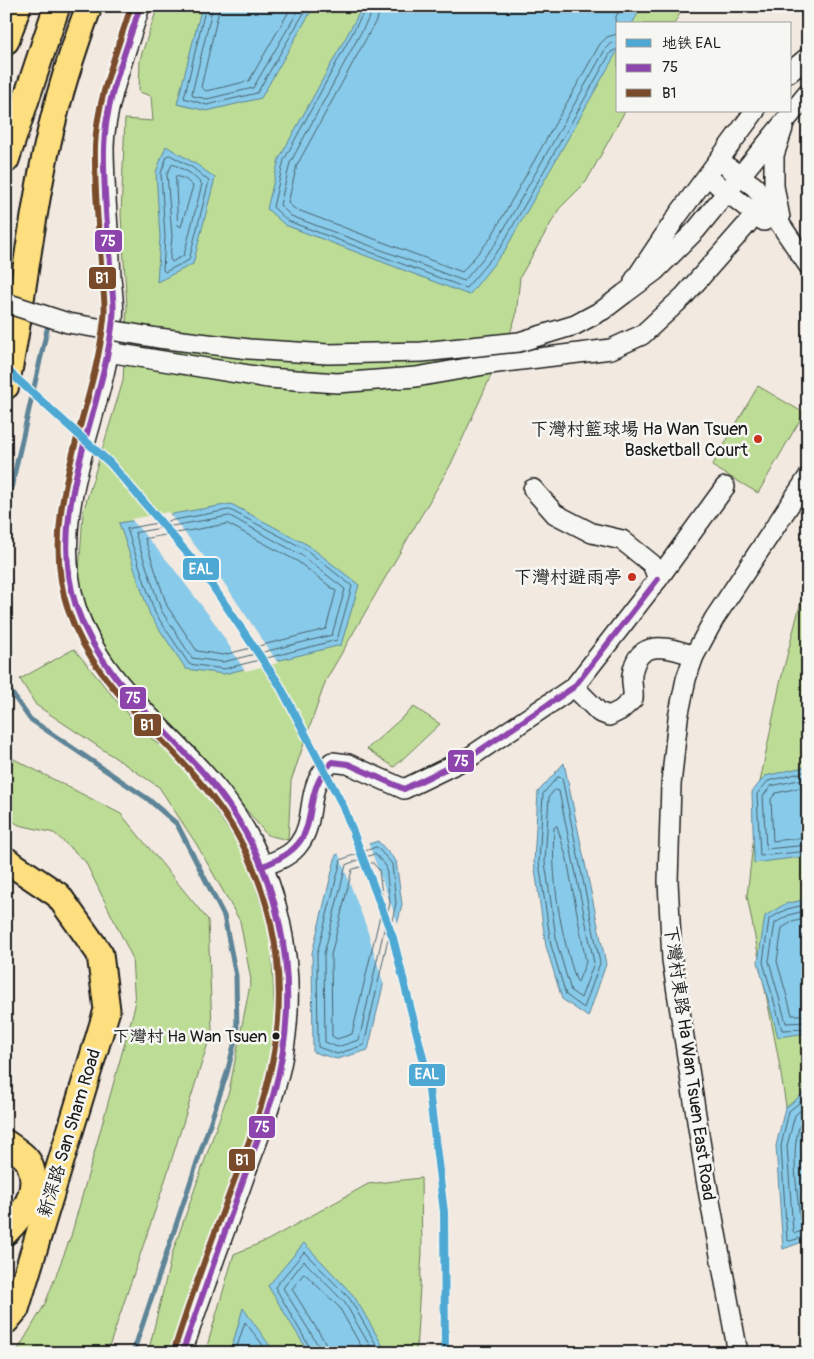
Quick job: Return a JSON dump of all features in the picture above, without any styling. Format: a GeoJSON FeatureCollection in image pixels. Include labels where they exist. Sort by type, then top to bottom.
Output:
{"type":"FeatureCollection","features":[{"type":"Feature","properties":{"kind":"main road"},"geometry":{"type":"LineString","coordinates":[[6,41],[18,6]]}},
{"type":"Feature","properties":{"kind":"main road"},"geometry":{"type":"LineString","coordinates":[[6,160],[57,6]]}},
{"type":"Feature","properties":{"kind":"main road"},"geometry":{"type":"LineString","coordinates":[[6,386],[17,332],[48,140],[61,90],[89,6]]}},
{"type":"Feature","properties":{"kind":"main road","name":"新深路 San Sham Road"},"geometry":{"type":"LineString","coordinates":[[6,860],[58,895],[100,954],[107,1010],[16,1308],[6,1321]]}},
{"type":"Feature","properties":{"kind":"main road","name":"新深路 San Sham Road"},"geometry":{"type":"LineString","coordinates":[[6,1143],[29,1162],[34,1187],[21,1216],[6,1232]]}},
{"type":"Feature","properties":{"kind":"street"},"geometry":{"type":"LineString","coordinates":[[140,6],[113,97],[104,143],[114,317],[108,352],[68,516],[67,558],[76,604],[84,630],[110,672],[217,789],[237,816],[263,866],[278,912],[287,958],[288,1006],[284,1048],[268,1109],[182,1353]]}},
{"type":"Feature","properties":{"kind":"street"},"geometry":{"type":"LineString","coordinates":[[792,111],[808,93]]}},
{"type":"Feature","properties":{"kind":"street"},"geometry":{"type":"LineString","coordinates":[[624,294],[678,215],[754,112]]}},
{"type":"Feature","properties":{"kind":"street"},"geometry":{"type":"LineString","coordinates":[[6,302],[68,323],[158,338],[249,349],[328,354],[422,352],[519,342],[575,325],[603,310],[655,271],[696,230],[791,112]]}},
{"type":"Feature","properties":{"kind":"street"},"geometry":{"type":"LineString","coordinates":[[788,115],[774,155],[774,186],[778,214],[790,240]]}},
{"type":"Feature","properties":{"kind":"street"},"geometry":{"type":"LineString","coordinates":[[718,160],[756,187],[808,265]]}},
{"type":"Feature","properties":{"kind":"street"},"geometry":{"type":"LineString","coordinates":[[706,176],[790,240]]}},
{"type":"Feature","properties":{"kind":"street"},"geometry":{"type":"LineString","coordinates":[[108,352],[268,378],[337,383],[416,377],[490,364],[611,349],[642,335],[684,296],[756,214]]}},
{"type":"Feature","properties":{"kind":"street","name":"下灣村東路 Ha Wan Tsuen East Road"},"geometry":{"type":"LineString","coordinates":[[738,1353],[706,1179],[672,960],[668,881],[671,785],[678,718],[686,679],[694,656],[714,619],[808,477]]}},
{"type":"Feature","properties":{"kind":"street"},"geometry":{"type":"LineString","coordinates":[[263,866],[289,854],[300,843],[318,777],[332,762],[348,764],[404,789],[470,757],[574,687],[658,579],[725,487]]}},
{"type":"Feature","properties":{"kind":"street"},"geometry":{"type":"LineString","coordinates":[[533,489],[555,514],[592,534],[622,540],[652,564],[658,579]]}},
{"type":"Feature","properties":{"kind":"street"},"geometry":{"type":"LineString","coordinates":[[574,687],[598,712],[609,716],[621,710],[634,699],[632,676],[644,651],[656,646],[668,647],[694,656]]}},
{"type":"Feature","properties":{"kind":"green space"},"geometry":{"type":"Polygon","coordinates":[[[158,6],[684,6],[675,22],[616,22],[616,112],[624,112],[586,182],[559,209],[520,277],[516,316],[509,336],[451,464],[326,680],[291,781],[288,840],[267,835],[204,758],[112,664],[78,589],[83,512],[123,381],[127,307],[121,215],[125,119],[153,121],[151,96],[139,92],[140,59],[158,6]]]}},
{"type":"Feature","properties":{"kind":"green space","name":"下灣村籃球場 Ha Wan Tsuen Basketball Court"},"geometry":{"type":"Polygon","coordinates":[[[758,386],[804,413],[758,493],[712,466],[758,386]]]}},
{"type":"Feature","properties":{"kind":"green space"},"geometry":{"type":"Polygon","coordinates":[[[808,594],[808,1243],[778,1056],[747,896],[760,782],[780,683],[801,601],[808,594]]]}},
{"type":"Feature","properties":{"kind":"green space"},"geometry":{"type":"Polygon","coordinates":[[[74,649],[139,728],[190,771],[247,858],[271,936],[275,1025],[263,1094],[184,1310],[172,1353],[148,1353],[172,1254],[229,1091],[251,980],[240,921],[197,845],[159,787],[36,705],[20,679],[74,649]]]}},
{"type":"Feature","properties":{"kind":"green space"},"geometry":{"type":"Polygon","coordinates":[[[414,707],[440,724],[394,767],[367,749],[414,707]]]}},
{"type":"Feature","properties":{"kind":"green space"},"geometry":{"type":"Polygon","coordinates":[[[6,755],[121,814],[208,920],[212,1030],[164,1184],[107,1353],[16,1353],[45,1304],[71,1236],[135,1006],[132,957],[85,861],[54,833],[19,825],[6,817],[6,755]]]}},
{"type":"Feature","properties":{"kind":"green space"},"geometry":{"type":"Polygon","coordinates":[[[421,1178],[422,1252],[416,1353],[205,1353],[234,1254],[268,1240],[368,1184],[421,1178]]]}},
{"type":"Feature","properties":{"kind":"water"},"geometry":{"type":"Polygon","coordinates":[[[202,6],[314,6],[261,98],[207,111],[177,104],[202,6]]]}},
{"type":"Feature","properties":{"kind":"water"},"geometry":{"type":"Polygon","coordinates":[[[363,6],[642,6],[633,22],[616,22],[616,54],[505,250],[469,295],[285,225],[267,209],[279,159],[363,6]]]}},
{"type":"Feature","properties":{"kind":"water"},"geometry":{"type":"Polygon","coordinates":[[[166,146],[215,178],[193,264],[157,282],[160,237],[156,172],[166,146]]]}},
{"type":"Feature","properties":{"kind":"water"},"geometry":{"type":"Polygon","coordinates":[[[231,504],[308,545],[359,585],[341,645],[224,674],[186,669],[150,615],[119,523],[231,504]]]}},
{"type":"Feature","properties":{"kind":"water"},"geometry":{"type":"Polygon","coordinates":[[[564,763],[606,964],[588,1017],[562,999],[546,946],[534,862],[538,792],[564,763]]]}},
{"type":"Feature","properties":{"kind":"water"},"geometry":{"type":"Polygon","coordinates":[[[808,766],[808,856],[754,863],[752,792],[765,776],[808,766]]]}},
{"type":"Feature","properties":{"kind":"water"},"geometry":{"type":"Polygon","coordinates":[[[378,841],[396,861],[402,904],[368,1050],[337,1059],[313,1052],[312,953],[336,855],[378,841]]]}},
{"type":"Feature","properties":{"kind":"water"},"geometry":{"type":"Polygon","coordinates":[[[808,899],[808,1033],[778,1037],[758,962],[765,916],[785,904],[808,899]]]}},
{"type":"Feature","properties":{"kind":"water"},"geometry":{"type":"Polygon","coordinates":[[[808,1090],[808,1240],[783,1249],[776,1146],[785,1108],[808,1090]]]}},
{"type":"Feature","properties":{"kind":"water"},"geometry":{"type":"Polygon","coordinates":[[[304,1243],[354,1296],[387,1353],[309,1353],[268,1286],[304,1243]]]}},
{"type":"Feature","properties":{"kind":"water"},"geometry":{"type":"Polygon","coordinates":[[[243,1308],[275,1353],[230,1353],[243,1308]]]}},
{"type":"Feature","properties":{"kind":"pier"},"geometry":{"type":"Polygon","coordinates":[[[168,512],[218,574],[278,663],[245,671],[214,622],[170,564],[131,519],[168,512]]]}},
{"type":"Feature","properties":{"kind":"pier"},"geometry":{"type":"Polygon","coordinates":[[[368,842],[399,926],[385,989],[366,926],[338,852],[368,842]]]}},
{"type":"Feature","properties":{"kind":"waterway"},"geometry":{"type":"LineString","coordinates":[[6,511],[49,321]]}},
{"type":"Feature","properties":{"kind":"waterway"},"geometry":{"type":"LineString","coordinates":[[6,685],[30,719],[148,799],[177,824],[224,916],[236,976],[237,1033],[227,1073],[133,1353]]}},
{"type":"Feature","properties":{"kind":"metro line","name":"EAL"},"geometry":{"type":"LineString","coordinates":[[6,369],[110,463],[201,569],[279,684],[344,808],[393,938],[427,1074],[444,1212],[445,1353]]}},
{"type":"Feature","properties":{"kind":"transit line","name":"B1"},"geometry":{"type":"LineString","coordinates":[[131,6],[108,75],[97,128],[95,178],[105,314],[90,391],[70,464],[63,500],[59,537],[60,574],[68,610],[80,638],[95,663],[112,687],[212,797],[232,826],[249,857],[271,923],[277,958],[279,993],[277,1028],[268,1081],[252,1133],[199,1275],[174,1350]]}},
{"type":"Feature","properties":{"kind":"transit line","name":"75"},"geometry":{"type":"LineString","coordinates":[[140,6],[117,76],[105,130],[105,197],[114,313],[108,353],[72,498],[67,534],[68,570],[76,606],[86,630],[112,673],[128,693],[199,768],[227,803],[250,841],[267,881],[279,922],[286,965],[287,1008],[283,1052],[273,1096],[182,1353]]}},
{"type":"Feature","properties":{"kind":"transit line","name":"75"},"geometry":{"type":"LineString","coordinates":[[263,866],[284,856],[297,845],[305,832],[309,820],[314,792],[321,777],[332,762],[348,764],[404,789],[470,757],[574,687],[658,579]]}},
{"type":"Feature","properties":{"kind":"place","name":"下灣村籃球場 Ha Wan Tsuen Basketball Court"},"geometry":{"type":"Point","coordinates":[758,439]}},
{"type":"Feature","properties":{"kind":"place","name":"下灣村避雨亭"},"geometry":{"type":"Point","coordinates":[632,577]}},
{"type":"Feature","properties":{"kind":"place","name":"下灣村 Ha Wan Tsuen"},"geometry":{"type":"Point","coordinates":[276,1036]}}]}
